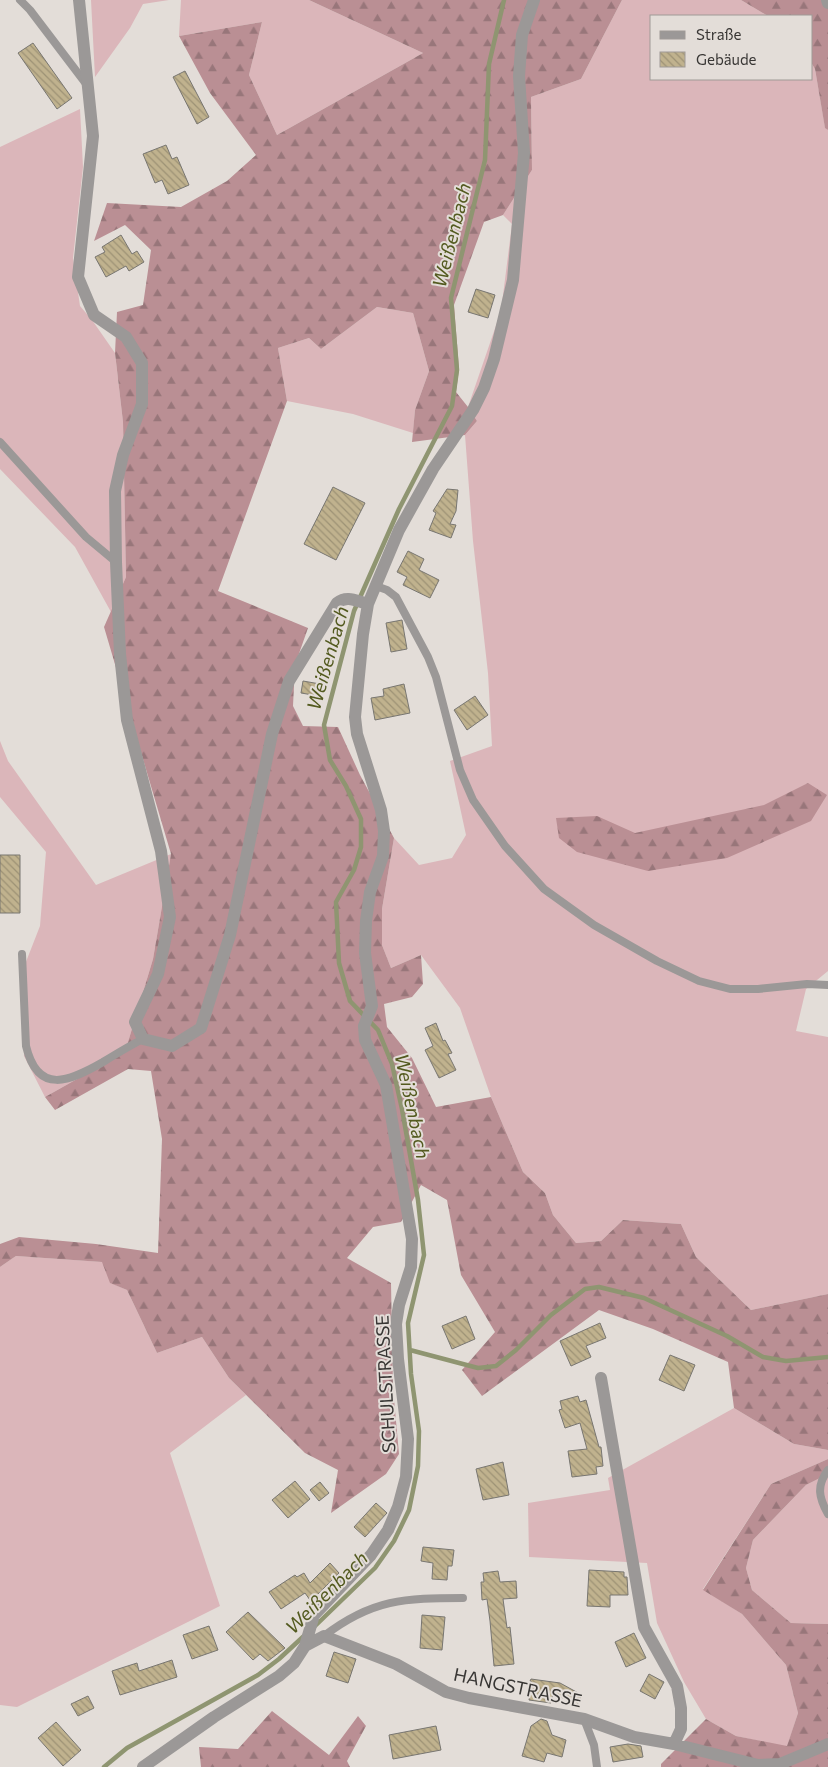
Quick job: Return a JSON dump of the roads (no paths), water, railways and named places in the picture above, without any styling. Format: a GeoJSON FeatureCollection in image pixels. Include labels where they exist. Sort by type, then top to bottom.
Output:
{"type":"FeatureCollection","features":[{"type":"Feature","properties":{"kind":"street"},"geometry":{"type":"LineString","coordinates":[[79,0],[93,136],[78,276],[94,315],[126,337],[142,363],[142,404],[123,455],[115,491],[120,654],[126,720],[161,851],[170,917],[158,974],[135,1022],[143,1039],[172,1046],[201,1028],[230,936],[272,734],[289,681],[337,603],[342,599],[348,598],[366,603]]}},
{"type":"Feature","properties":{"kind":"street","name":"SCHULSTRASSE"},"geometry":{"type":"LineString","coordinates":[[143,1767],[214,1717],[279,1676],[294,1663],[306,1642],[314,1615],[371,1555],[388,1530],[398,1507],[406,1477],[408,1439],[398,1359],[396,1324],[398,1305],[411,1267],[412,1239],[386,1085],[365,1040],[364,1026],[372,1006],[365,952],[366,921],[370,892],[383,856],[384,830],[381,810],[357,734],[355,717],[366,603],[376,586],[399,530],[433,469],[474,410],[494,359],[513,280],[524,153],[519,76],[521,43],[534,0]]}},
{"type":"Feature","properties":{"kind":"street"},"geometry":{"type":"LineString","coordinates":[[601,1378],[644,1627],[677,1686],[681,1708],[681,1729],[674,1744]]}},
{"type":"Feature","properties":{"kind":"street"},"geometry":{"type":"LineString","coordinates":[[306,1642],[324,1636]]}},
{"type":"Feature","properties":{"kind":"street","name":"HANGSTRASSE"},"geometry":{"type":"LineString","coordinates":[[324,1636],[396,1664],[446,1692],[495,1704],[584,1719],[634,1737],[674,1744],[758,1765],[780,1764],[828,1744]]}},
{"type":"Feature","properties":{"kind":"lane"},"geometry":{"type":"LineString","coordinates":[[20,0],[30,10],[89,88]]}},
{"type":"Feature","properties":{"kind":"lane"},"geometry":{"type":"LineString","coordinates":[[0,442],[86,537],[116,562]]}},
{"type":"Feature","properties":{"kind":"lane"},"geometry":{"type":"LineString","coordinates":[[376,586],[388,590],[396,597],[428,657],[436,676],[460,770],[473,800],[522,868],[544,889],[594,925],[657,961],[699,981],[730,988],[807,984],[828,985]]}},
{"type":"Feature","properties":{"kind":"lane"},"geometry":{"type":"LineString","coordinates":[[22,954],[26,1046],[32,1064],[44,1077],[59,1081],[80,1075],[143,1039]]}},
{"type":"Feature","properties":{"kind":"lane"},"geometry":{"type":"LineString","coordinates":[[828,1470],[821,1479],[820,1490],[821,1502],[828,1514]]}},
{"type":"Feature","properties":{"kind":"lane"},"geometry":{"type":"LineString","coordinates":[[324,1636],[341,1623],[367,1610],[387,1603],[415,1598],[463,1598]]}},
{"type":"Feature","properties":{"kind":"lane"},"geometry":{"type":"LineString","coordinates":[[584,1719],[594,1745],[597,1767]]}},
{"type":"Feature","properties":{"kind":"waterway","name":"Weißenbach"},"geometry":{"type":"LineString","coordinates":[[314,1627],[375,1568],[394,1541],[409,1510],[418,1466],[419,1431],[411,1374],[408,1323],[424,1255],[418,1200],[392,1064],[378,1030],[350,1001],[339,963],[336,902],[354,870],[361,847],[361,819],[346,786],[330,760],[324,725],[354,611],[399,509],[452,406],[457,370],[451,298],[485,160],[489,64],[504,0]]}},
{"type":"Feature","properties":{"kind":"waterway"},"geometry":{"type":"LineString","coordinates":[[410,1350],[478,1368],[496,1366],[516,1350],[551,1315],[585,1289],[599,1287],[644,1298],[727,1336],[763,1357],[786,1361],[828,1357]]}},
{"type":"Feature","properties":{"kind":"waterway","name":"Weißenbach"},"geometry":{"type":"LineString","coordinates":[[104,1767],[127,1748],[258,1675],[305,1635]]}}]}
